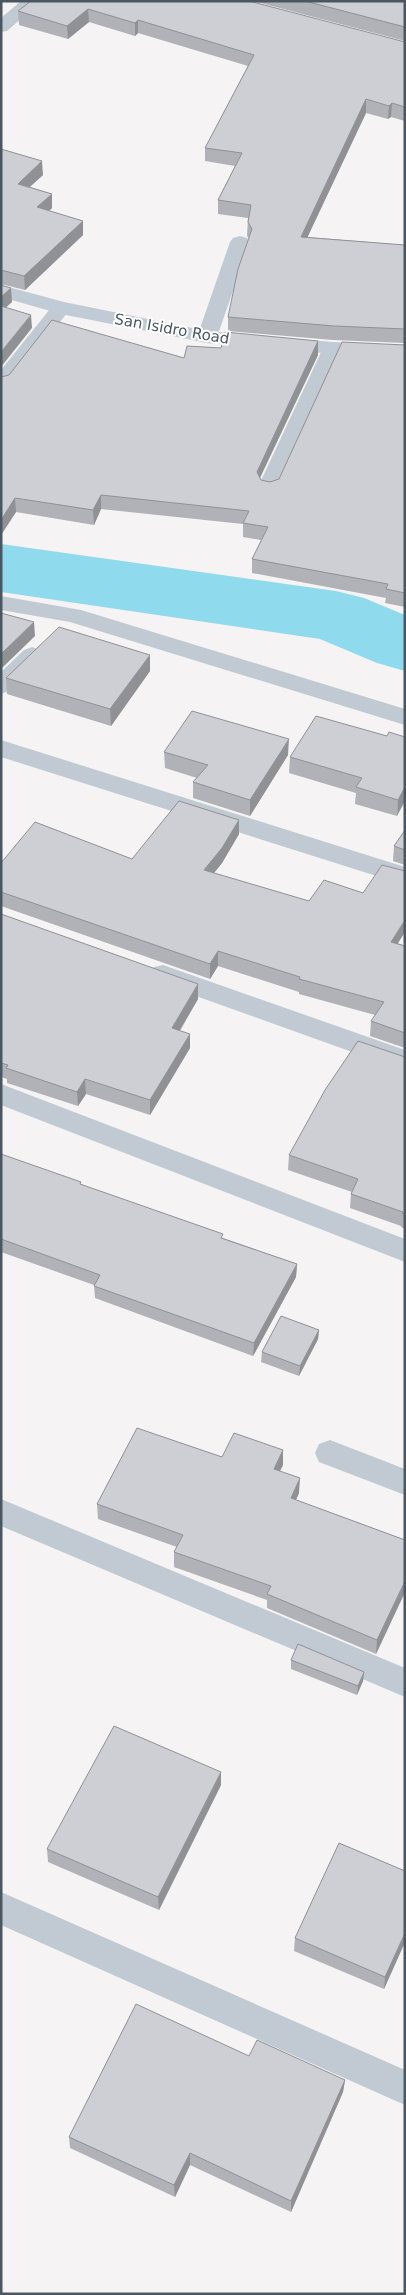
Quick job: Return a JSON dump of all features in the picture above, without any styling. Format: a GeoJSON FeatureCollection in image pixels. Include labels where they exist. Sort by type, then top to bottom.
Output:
{"type":"FeatureCollection","features":[{"type":"Feature","properties":{"kind":"main road","name":"San Isidro Road"},"geometry":{"type":"LineString","coordinates":[[1,291],[61,308],[207,337],[332,348],[405,351]]}},
{"type":"Feature","properties":{"kind":"street"},"geometry":{"type":"LineString","coordinates":[[1,27],[32,1]]}},
{"type":"Feature","properties":{"kind":"street"},"geometry":{"type":"LineString","coordinates":[[207,337],[240,242]]}},
{"type":"Feature","properties":{"kind":"street"},"geometry":{"type":"LineString","coordinates":[[1,384],[61,308]]}},
{"type":"Feature","properties":{"kind":"street"},"geometry":{"type":"LineString","coordinates":[[268,487],[332,348]]}},
{"type":"Feature","properties":{"kind":"street"},"geometry":{"type":"LineString","coordinates":[[1,602],[73,615],[405,717]]}},
{"type":"Feature","properties":{"kind":"street"},"geometry":{"type":"LineString","coordinates":[[1,686],[73,615]]}},
{"type":"Feature","properties":{"kind":"street"},"geometry":{"type":"LineString","coordinates":[[1,748],[405,876]]}},
{"type":"Feature","properties":{"kind":"street"},"geometry":{"type":"LineString","coordinates":[[142,966],[405,1061]]}},
{"type":"Feature","properties":{"kind":"street"},"geometry":{"type":"LineString","coordinates":[[1,1094],[405,1251]]}},
{"type":"Feature","properties":{"kind":"street"},"geometry":{"type":"LineString","coordinates":[[330,1454],[405,1482]]}},
{"type":"Feature","properties":{"kind":"street"},"geometry":{"type":"LineString","coordinates":[[1,1512],[405,1683]]}},
{"type":"Feature","properties":{"kind":"street"},"geometry":{"type":"LineString","coordinates":[[1,1908],[405,2088]]}},
{"type":"Feature","properties":{"kind":"building"},"geometry":{"type":"Polygon","coordinates":[[[31,1],[249,1],[405,42],[405,107],[392,103],[389,106],[366,99],[301,237],[405,245],[405,329],[334,326],[228,317],[238,269],[252,229],[248,222],[251,205],[218,200],[242,153],[205,148],[254,55],[138,20],[135,23],[88,9],[67,26],[18,11],[31,1]]]}},
{"type":"Feature","properties":{"kind":"building"},"geometry":{"type":"Polygon","coordinates":[[[305,1],[405,1],[405,27],[305,1]]]}},
{"type":"Feature","properties":{"kind":"building"},"geometry":{"type":"Polygon","coordinates":[[[1,149],[42,161],[18,184],[52,194],[37,207],[83,221],[24,276],[1,270],[1,149]]]}},
{"type":"Feature","properties":{"kind":"building"},"geometry":{"type":"Polygon","coordinates":[[[1,285],[11,288],[1,297],[1,285]]]}},
{"type":"Feature","properties":{"kind":"building"},"geometry":{"type":"Polygon","coordinates":[[[1,306],[31,315],[1,352],[1,306]]]}},
{"type":"Feature","properties":{"kind":"building"},"geometry":{"type":"Polygon","coordinates":[[[52,320],[184,358],[187,346],[221,348],[225,332],[318,341],[257,472],[261,480],[270,482],[279,479],[342,342],[405,345],[405,593],[386,589],[388,584],[252,559],[268,527],[243,523],[249,511],[101,495],[93,510],[15,498],[1,520],[1,377],[9,375],[52,320]]]}},
{"type":"Feature","properties":{"kind":"building"},"geometry":{"type":"Polygon","coordinates":[[[1,613],[34,622],[1,654],[1,613]]]}},
{"type":"Feature","properties":{"kind":"building"},"geometry":{"type":"Polygon","coordinates":[[[59,627],[150,655],[110,709],[6,678],[59,627]]]}},
{"type":"Feature","properties":{"kind":"building"},"geometry":{"type":"Polygon","coordinates":[[[192,711],[289,739],[250,800],[193,782],[208,765],[164,752],[192,711]]]}},
{"type":"Feature","properties":{"kind":"building"},"geometry":{"type":"Polygon","coordinates":[[[316,716],[387,736],[389,732],[405,737],[405,787],[398,800],[356,787],[362,778],[290,757],[316,716]]]}},
{"type":"Feature","properties":{"kind":"building"},"geometry":{"type":"Polygon","coordinates":[[[179,801],[239,820],[222,848],[204,870],[309,901],[324,880],[363,893],[382,865],[405,871],[405,920],[391,942],[405,946],[405,1033],[371,1021],[384,1002],[299,979],[300,977],[218,951],[210,964],[1,892],[1,863],[35,822],[132,859],[179,801]]]}},
{"type":"Feature","properties":{"kind":"building"},"geometry":{"type":"Polygon","coordinates":[[[405,830],[405,850],[394,846],[405,830]]]}},
{"type":"Feature","properties":{"kind":"building"},"geometry":{"type":"Polygon","coordinates":[[[1,914],[198,984],[172,1028],[190,1034],[150,1100],[85,1079],[77,1092],[6,1068],[8,1065],[1,1063],[1,914]]]}},
{"type":"Feature","properties":{"kind":"building"},"geometry":{"type":"Polygon","coordinates":[[[358,1041],[405,1057],[405,1214],[351,1194],[358,1179],[289,1155],[325,1090],[358,1041]]]}},
{"type":"Feature","properties":{"kind":"building"},"geometry":{"type":"Polygon","coordinates":[[[1,1154],[223,1234],[221,1238],[297,1264],[254,1343],[94,1286],[100,1275],[1,1239],[1,1154]]]}},
{"type":"Feature","properties":{"kind":"building"},"geometry":{"type":"Polygon","coordinates":[[[281,1316],[319,1330],[300,1366],[262,1352],[281,1316]]]}},
{"type":"Feature","properties":{"kind":"building"},"geometry":{"type":"Polygon","coordinates":[[[137,1428],[222,1457],[234,1433],[283,1450],[274,1469],[300,1478],[291,1498],[405,1540],[405,1581],[377,1640],[267,1594],[271,1586],[174,1552],[183,1535],[97,1504],[137,1428]]]}},
{"type":"Feature","properties":{"kind":"building"},"geometry":{"type":"Polygon","coordinates":[[[298,1644],[364,1672],[358,1686],[291,1660],[298,1644]]]}},
{"type":"Feature","properties":{"kind":"building"},"geometry":{"type":"Polygon","coordinates":[[[114,1726],[221,1772],[158,1897],[47,1849],[114,1726]]]}},
{"type":"Feature","properties":{"kind":"building"},"geometry":{"type":"Polygon","coordinates":[[[339,1843],[405,1871],[405,1933],[385,1977],[295,1938],[339,1843]]]}},
{"type":"Feature","properties":{"kind":"building"},"geometry":{"type":"Polygon","coordinates":[[[136,2004],[249,2056],[257,2040],[345,2080],[291,2201],[190,2153],[174,2185],[69,2137],[136,2004]]]}},
{"type":"Feature","properties":{"kind":"waterway"},"geometry":{"type":"LineString","coordinates":[[1,568],[336,616],[405,645]]}}]}
